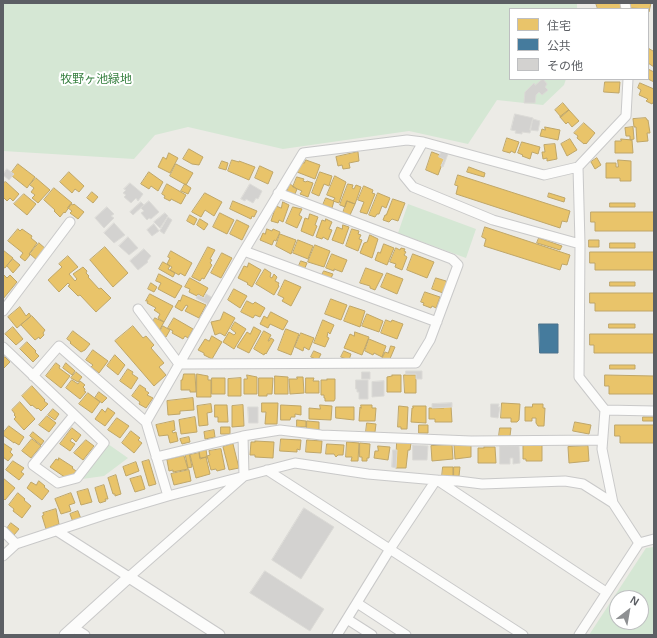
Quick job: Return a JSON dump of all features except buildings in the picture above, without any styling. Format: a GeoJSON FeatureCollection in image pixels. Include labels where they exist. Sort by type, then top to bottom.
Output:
{"type":"FeatureCollection","features":[{"type":"Feature","properties":{"kind":"street"},"geometry":{"type":"LineString","coordinates":[[146,422],[302,153],[407,140],[423,142],[544,175],[578,167],[626,116],[628,80]]}},
{"type":"Feature","properties":{"kind":"street"},"geometry":{"type":"LineString","coordinates":[[423,142],[404,176],[413,187],[493,220],[580,244]]}},
{"type":"Feature","properties":{"kind":"street"},"geometry":{"type":"LineString","coordinates":[[578,167],[580,244],[579,377],[605,410],[602,449],[613,503],[639,543]]}},
{"type":"Feature","properties":{"kind":"street"},"geometry":{"type":"LineString","coordinates":[[179,364],[416,363],[430,340],[458,265],[452,259],[278,193]]}},
{"type":"Feature","properties":{"kind":"street"},"geometry":{"type":"LineString","coordinates":[[3,311],[70,222]]}},
{"type":"Feature","properties":{"kind":"street"},"geometry":{"type":"LineString","coordinates":[[244,251],[436,322]]}},
{"type":"Feature","properties":{"kind":"street"},"geometry":{"type":"LineString","coordinates":[[138,309],[179,364]]}},
{"type":"Feature","properties":{"kind":"street"},"geometry":{"type":"LineString","coordinates":[[33,376],[59,346],[146,422],[168,496]]}},
{"type":"Feature","properties":{"kind":"street"},"geometry":{"type":"LineString","coordinates":[[3,347],[104,443],[77,478],[58,483],[33,464],[74,415]]}},
{"type":"Feature","properties":{"kind":"street"},"geometry":{"type":"LineString","coordinates":[[605,410],[654,411]]}},
{"type":"Feature","properties":{"kind":"street"},"geometry":{"type":"LineString","coordinates":[[156,457],[244,436],[280,430],[321,435],[471,441],[602,440]]}},
{"type":"Feature","properties":{"kind":"street"},"geometry":{"type":"LineString","coordinates":[[70,631],[244,476],[244,436]]}},
{"type":"Feature","properties":{"kind":"street"},"geometry":{"type":"LineString","coordinates":[[3,556],[16,544],[168,496],[295,463],[368,474],[482,484],[565,481],[583,484],[613,503]]}},
{"type":"Feature","properties":{"kind":"street"},"geometry":{"type":"LineString","coordinates":[[267,470],[522,635]]}},
{"type":"Feature","properties":{"kind":"street"},"geometry":{"type":"LineString","coordinates":[[337,635],[436,480]]}},
{"type":"Feature","properties":{"kind":"street"},"geometry":{"type":"LineString","coordinates":[[436,480],[606,592]]}},
{"type":"Feature","properties":{"kind":"street"},"geometry":{"type":"LineString","coordinates":[[3,531],[16,544]]}},
{"type":"Feature","properties":{"kind":"street"},"geometry":{"type":"LineString","coordinates":[[58,531],[219,635]]}},
{"type":"Feature","properties":{"kind":"street"},"geometry":{"type":"LineString","coordinates":[[579,635],[639,543],[654,539]]}},
{"type":"Feature","properties":{"kind":"street"},"geometry":{"type":"LineString","coordinates":[[357,603],[406,635]]}},
{"type":"Feature","properties":{"kind":"street"},"geometry":{"type":"LineString","coordinates":[[347,619],[372,635]]}},
{"type":"Feature","properties":{"kind":"street"},"geometry":{"type":"LineString","coordinates":[[70,631],[85,635]]}},
{"type":"Feature","properties":{"kind":"green space","name":"牧野ヶ池緑地"},"geometry":{"type":"Polygon","coordinates":[[[3,3],[577,3],[577,8],[509,8],[509,80],[566,80],[564,85],[543,105],[497,100],[468,144],[409,131],[283,149],[188,127],[155,135],[134,159],[3,151],[3,3]]]}},
{"type":"Feature","properties":{"kind":"green space"},"geometry":{"type":"Polygon","coordinates":[[[408,204],[476,229],[466,258],[398,233],[408,204]]]}},
{"type":"Feature","properties":{"kind":"green space"},"geometry":{"type":"Polygon","coordinates":[[[108,444],[128,458],[104,476],[82,479],[108,444]]]}},
{"type":"Feature","properties":{"kind":"green space"},"geometry":{"type":"Polygon","coordinates":[[[654,547],[654,635],[589,635],[609,604],[609,630],[649,630],[649,590],[618,590],[646,548],[654,547]]]}}]}
